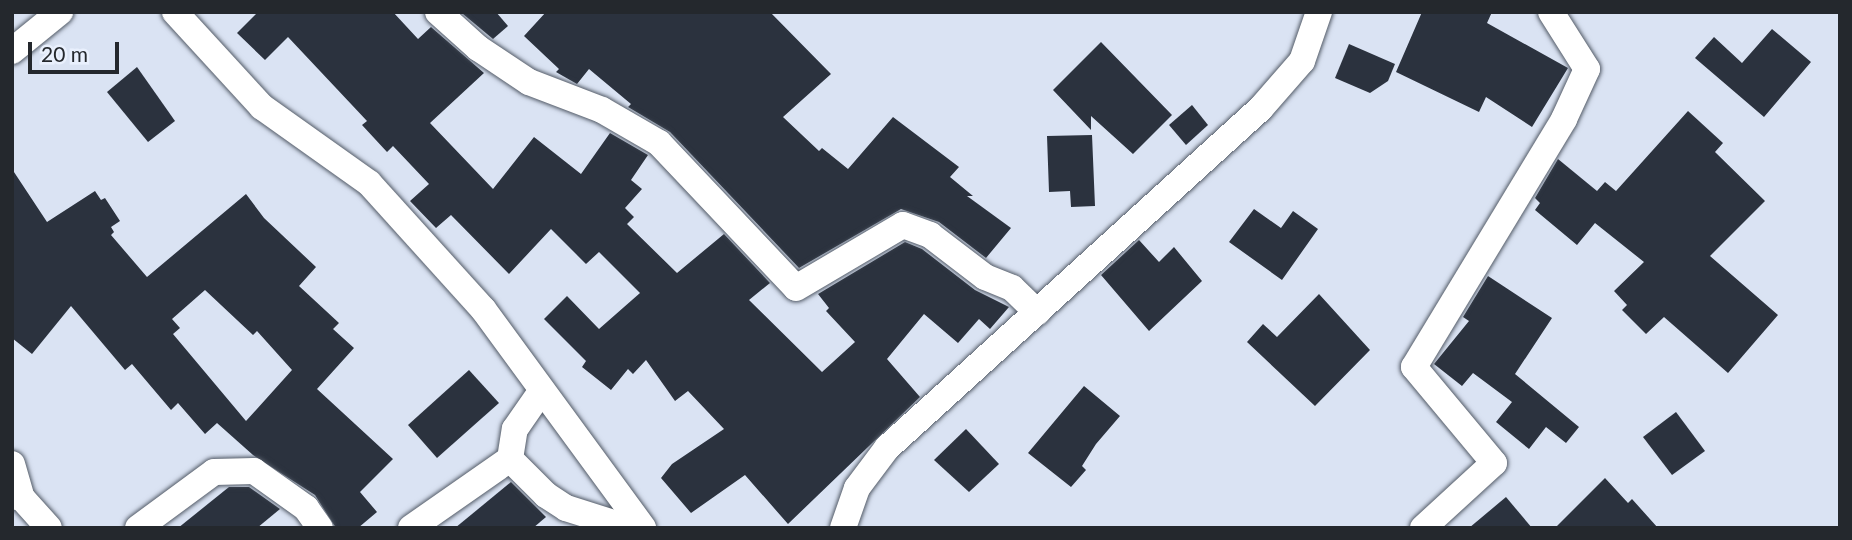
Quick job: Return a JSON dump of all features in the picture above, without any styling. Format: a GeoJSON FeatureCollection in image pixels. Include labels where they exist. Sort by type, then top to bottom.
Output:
{"type":"FeatureCollection","features":[{"type":"Feature","properties":{"kind":"street"},"geometry":{"type":"LineString","coordinates":[[12,51],[60,12]]}},
{"type":"Feature","properties":{"kind":"street"},"geometry":{"type":"LineString","coordinates":[[175,12],[262,107],[369,183],[483,309],[643,528]]}},
{"type":"Feature","properties":{"kind":"street"},"geometry":{"type":"LineString","coordinates":[[438,12],[478,48],[529,82],[602,110],[659,143],[796,288],[902,225],[930,235],[985,277],[1012,288],[1037,312]]}},
{"type":"Feature","properties":{"kind":"street"},"geometry":{"type":"LineString","coordinates":[[843,528],[857,488],[887,448],[1261,108],[1302,61],[1319,12]]}},
{"type":"Feature","properties":{"kind":"street"},"geometry":{"type":"LineString","coordinates":[[1423,528],[1494,463],[1414,367],[1564,119],[1587,69],[1551,12]]}},
{"type":"Feature","properties":{"kind":"street"},"geometry":{"type":"LineString","coordinates":[[411,528],[510,459],[514,429],[542,390]]}},
{"type":"Feature","properties":{"kind":"street"},"geometry":{"type":"LineString","coordinates":[[510,459],[546,495],[566,508],[629,528]]}},
{"type":"Feature","properties":{"kind":"street"},"geometry":{"type":"LineString","coordinates":[[12,464],[17,497],[49,528]]}},
{"type":"Feature","properties":{"kind":"street"},"geometry":{"type":"LineString","coordinates":[[138,528],[215,472],[254,471],[306,508],[320,528]]}},
{"type":"Feature","properties":{"kind":"building"},"geometry":{"type":"Polygon","coordinates":[[[258,12],[393,12],[418,39],[431,27],[484,73],[430,123],[493,189],[534,137],[581,174],[610,133],[648,155],[631,180],[642,189],[625,208],[634,217],[627,224],[677,273],[724,234],[770,283],[749,300],[822,372],[855,342],[826,311],[829,308],[818,294],[905,242],[922,249],[975,290],[1009,307],[990,329],[979,319],[958,343],[924,314],[887,359],[920,397],[788,524],[745,475],[691,513],[661,478],[672,464],[724,429],[688,391],[675,401],[646,360],[633,374],[628,369],[611,390],[582,367],[586,361],[544,319],[567,296],[599,329],[640,293],[599,252],[586,264],[551,229],[509,274],[451,215],[436,228],[410,201],[429,184],[393,146],[387,152],[362,125],[367,121],[288,37],[265,60],[237,33],[258,12]]]}},
{"type":"Feature","properties":{"kind":"building"},"geometry":{"type":"Polygon","coordinates":[[[496,12],[508,26],[493,39],[463,14],[496,12]]]}},
{"type":"Feature","properties":{"kind":"building"},"geometry":{"type":"Polygon","coordinates":[[[546,12],[770,12],[831,74],[783,117],[819,151],[822,148],[848,169],[893,117],[959,167],[950,177],[973,196],[967,196],[1011,228],[986,258],[939,222],[901,209],[799,268],[670,132],[628,107],[631,104],[589,69],[577,84],[556,72],[559,69],[524,36],[546,12]]]}},
{"type":"Feature","properties":{"kind":"building"},"geometry":{"type":"Polygon","coordinates":[[[1422,12],[1492,12],[1487,23],[1568,68],[1532,127],[1486,97],[1479,112],[1396,72],[1422,12]]]}},
{"type":"Feature","properties":{"kind":"building"},"geometry":{"type":"Polygon","coordinates":[[[1772,29],[1811,62],[1764,117],[1695,58],[1714,37],[1742,63],[1772,29]]]}},
{"type":"Feature","properties":{"kind":"building"},"geometry":{"type":"Polygon","coordinates":[[[1101,42],[1172,115],[1133,154],[1091,116],[1091,130],[1053,90],[1101,42]]]}},
{"type":"Feature","properties":{"kind":"building"},"geometry":{"type":"Polygon","coordinates":[[[1349,44],[1395,64],[1388,81],[1370,93],[1335,78],[1349,44]]]}},
{"type":"Feature","properties":{"kind":"building"},"geometry":{"type":"Polygon","coordinates":[[[137,67],[175,121],[148,142],[107,92],[137,67]]]}},
{"type":"Feature","properties":{"kind":"building"},"geometry":{"type":"Polygon","coordinates":[[[1192,105],[1208,125],[1186,145],[1169,125],[1192,105]]]}},
{"type":"Feature","properties":{"kind":"building"},"geometry":{"type":"Polygon","coordinates":[[[1688,111],[1723,143],[1715,152],[1765,201],[1710,256],[1778,315],[1728,373],[1664,317],[1646,334],[1622,310],[1627,305],[1614,291],[1644,262],[1595,223],[1577,245],[1535,210],[1540,203],[1535,198],[1558,159],[1597,191],[1605,182],[1616,191],[1688,111]]]}},
{"type":"Feature","properties":{"kind":"building"},"geometry":{"type":"Polygon","coordinates":[[[1092,135],[1095,206],[1071,207],[1070,191],[1049,192],[1047,136],[1092,135]]]}},
{"type":"Feature","properties":{"kind":"building"},"geometry":{"type":"Polygon","coordinates":[[[12,169],[47,222],[95,191],[101,200],[105,198],[120,221],[111,227],[114,232],[111,235],[147,277],[246,194],[264,218],[316,267],[299,286],[339,323],[333,329],[354,348],[317,389],[393,459],[360,492],[377,512],[358,528],[336,528],[315,495],[253,455],[217,423],[205,434],[178,403],[171,410],[132,364],[125,370],[71,306],[32,354],[12,338],[12,169]],[[205,290],[172,319],[180,328],[173,334],[246,421],[292,370],[257,331],[253,335],[205,290]]]}},
{"type":"Feature","properties":{"kind":"building"},"geometry":{"type":"Polygon","coordinates":[[[1254,209],[1281,228],[1293,211],[1318,229],[1282,280],[1229,242],[1254,209]]]}},
{"type":"Feature","properties":{"kind":"building"},"geometry":{"type":"Polygon","coordinates":[[[1139,240],[1159,262],[1174,247],[1202,281],[1149,331],[1101,275],[1139,240]]]}},
{"type":"Feature","properties":{"kind":"building"},"geometry":{"type":"Polygon","coordinates":[[[1488,276],[1552,318],[1515,374],[1579,427],[1566,443],[1546,427],[1529,449],[1496,422],[1512,402],[1473,373],[1462,386],[1434,364],[1469,321],[1463,317],[1488,276]]]}},
{"type":"Feature","properties":{"kind":"building"},"geometry":{"type":"Polygon","coordinates":[[[1319,294],[1370,350],[1315,406],[1247,342],[1263,324],[1277,337],[1319,294]]]}},
{"type":"Feature","properties":{"kind":"building"},"geometry":{"type":"Polygon","coordinates":[[[469,370],[499,403],[437,458],[408,425],[469,370]]]}},
{"type":"Feature","properties":{"kind":"building"},"geometry":{"type":"Polygon","coordinates":[[[1084,386],[1120,416],[1096,444],[1082,466],[1086,470],[1071,487],[1028,453],[1084,386]]]}},
{"type":"Feature","properties":{"kind":"building"},"geometry":{"type":"Polygon","coordinates":[[[1676,412],[1705,451],[1672,475],[1643,437],[1676,412]]]}},
{"type":"Feature","properties":{"kind":"building"},"geometry":{"type":"Polygon","coordinates":[[[966,429],[999,464],[969,492],[934,460],[966,429]]]}},
{"type":"Feature","properties":{"kind":"building"},"geometry":{"type":"Polygon","coordinates":[[[1605,478],[1628,503],[1632,499],[1658,528],[1555,528],[1605,478]]]}},
{"type":"Feature","properties":{"kind":"building"},"geometry":{"type":"Polygon","coordinates":[[[511,482],[546,517],[533,528],[455,528],[511,482]]]}},
{"type":"Feature","properties":{"kind":"building"},"geometry":{"type":"Polygon","coordinates":[[[229,487],[249,487],[280,509],[257,528],[178,528],[229,487]]]}},
{"type":"Feature","properties":{"kind":"building"},"geometry":{"type":"Polygon","coordinates":[[[1506,497],[1532,528],[1469,528],[1506,497]]]}}]}
